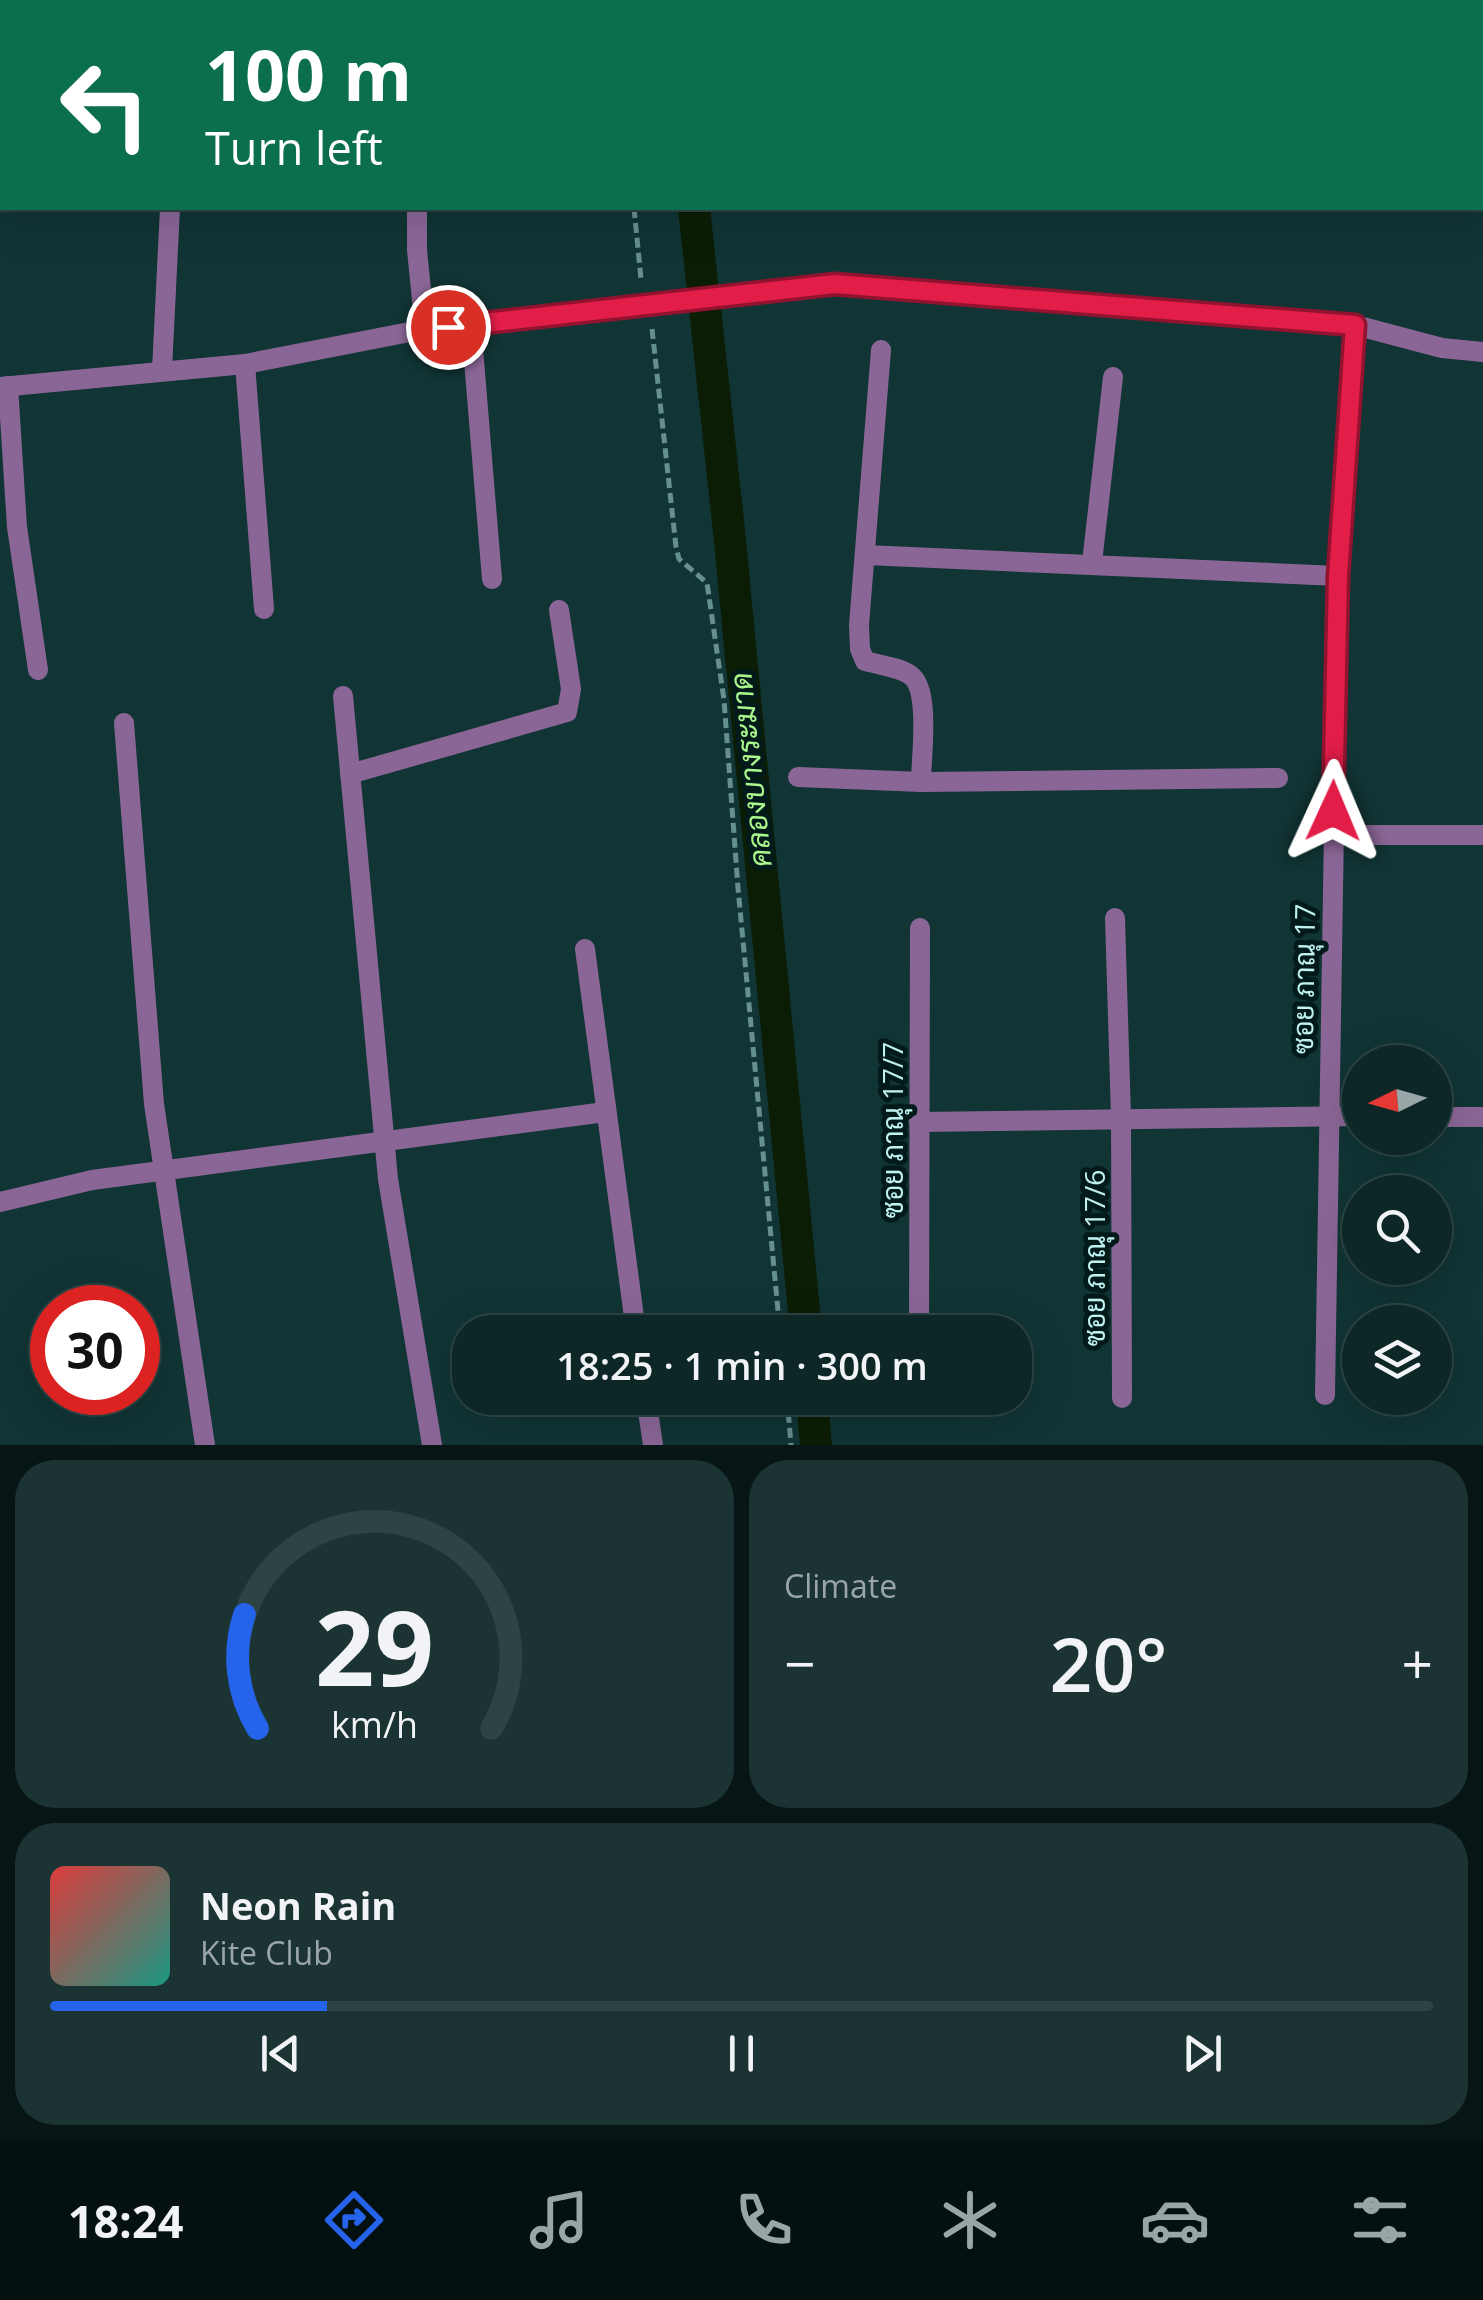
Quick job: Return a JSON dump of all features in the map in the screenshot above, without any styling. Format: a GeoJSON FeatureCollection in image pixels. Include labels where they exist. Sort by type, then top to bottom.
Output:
{"type":"FeatureCollection","features":[{"type":"Feature","properties":{"kind":"street"},"geometry":{"type":"LineString","coordinates":[[162,370],[170,210]]}},
{"type":"Feature","properties":{"kind":"street"},"geometry":{"type":"LineString","coordinates":[[418,210],[417,250],[425,330]]}},
{"type":"Feature","properties":{"kind":"street"},"geometry":{"type":"LineString","coordinates":[[38,670],[17,528],[4,387],[246,364],[425,330],[835,284],[1355,325],[1442,348],[1483,352]]}},
{"type":"Feature","properties":{"kind":"street"},"geometry":{"type":"LineString","coordinates":[[471,324],[492,579]]}},
{"type":"Feature","properties":{"kind":"street","name":"ซอย ภาณุ 17"},"geometry":{"type":"LineString","coordinates":[[1325,1395],[1338,576],[1355,325]]}},
{"type":"Feature","properties":{"kind":"street"},"geometry":{"type":"LineString","coordinates":[[881,350],[860,649],[865,661],[908,672],[920,682],[921,782]]}},
{"type":"Feature","properties":{"kind":"street"},"geometry":{"type":"LineString","coordinates":[[246,364],[264,609]]}},
{"type":"Feature","properties":{"kind":"street"},"geometry":{"type":"LineString","coordinates":[[1092,563],[1113,377]]}},
{"type":"Feature","properties":{"kind":"street"},"geometry":{"type":"LineString","coordinates":[[866,554],[1338,576]]}},
{"type":"Feature","properties":{"kind":"street"},"geometry":{"type":"LineString","coordinates":[[350,774],[566,712],[571,689],[559,610]]}},
{"type":"Feature","properties":{"kind":"street"},"geometry":{"type":"LineString","coordinates":[[343,696],[388,1179],[432,1445]]}},
{"type":"Feature","properties":{"kind":"street"},"geometry":{"type":"LineString","coordinates":[[124,724],[154,1104],[205,1445]]}},
{"type":"Feature","properties":{"kind":"street"},"geometry":{"type":"LineString","coordinates":[[798,776],[921,782],[1278,778]]}},
{"type":"Feature","properties":{"kind":"street"},"geometry":{"type":"LineString","coordinates":[[1332,835],[1483,835]]}},
{"type":"Feature","properties":{"kind":"street","name":"ซอย ภาณุ 17/6"},"geometry":{"type":"LineString","coordinates":[[1115,918],[1121,1117],[1122,1398]]}},
{"type":"Feature","properties":{"kind":"street","name":"ซอย ภาณุ 17/7"},"geometry":{"type":"LineString","coordinates":[[920,928],[920,1315]]}},
{"type":"Feature","properties":{"kind":"street"},"geometry":{"type":"LineString","coordinates":[[585,950],[634,1315]]}},
{"type":"Feature","properties":{"kind":"street"},"geometry":{"type":"LineString","coordinates":[[0,1202],[92,1180],[604,1112]]}},
{"type":"Feature","properties":{"kind":"street"},"geometry":{"type":"LineString","coordinates":[[920,1122],[1342,1116]]}},
{"type":"Feature","properties":{"kind":"street"},"geometry":{"type":"LineString","coordinates":[[1452,1117],[1483,1117]]}},
{"type":"Feature","properties":{"kind":"street"},"geometry":{"type":"LineString","coordinates":[[648,1415],[652,1445]]}},
{"type":"Feature","properties":{"kind":"path"},"geometry":{"type":"LineString","coordinates":[[634,210],[643,291]]}},
{"type":"Feature","properties":{"kind":"path"},"geometry":{"type":"LineString","coordinates":[[652,330],[676,547],[679,559],[707,583],[724,700],[778,1315]]}},
{"type":"Feature","properties":{"kind":"path"},"geometry":{"type":"LineString","coordinates":[[788,1415],[791,1445]]}},
{"type":"Feature","properties":{"kind":"waterway","name":"คลองบางระมาด"},"geometry":{"type":"LineString","coordinates":[[694,210],[804,1315]]}},
{"type":"Feature","properties":{"kind":"waterway","name":"คลองบางระมาด"},"geometry":{"type":"LineString","coordinates":[[813,1415],[816,1445]]}},
{"type":"Feature","properties":{"kind":"route"},"geometry":{"type":"LineString","coordinates":[[448,327],[835,284],[1355,325],[1338,576],[1333,811]]}}]}
